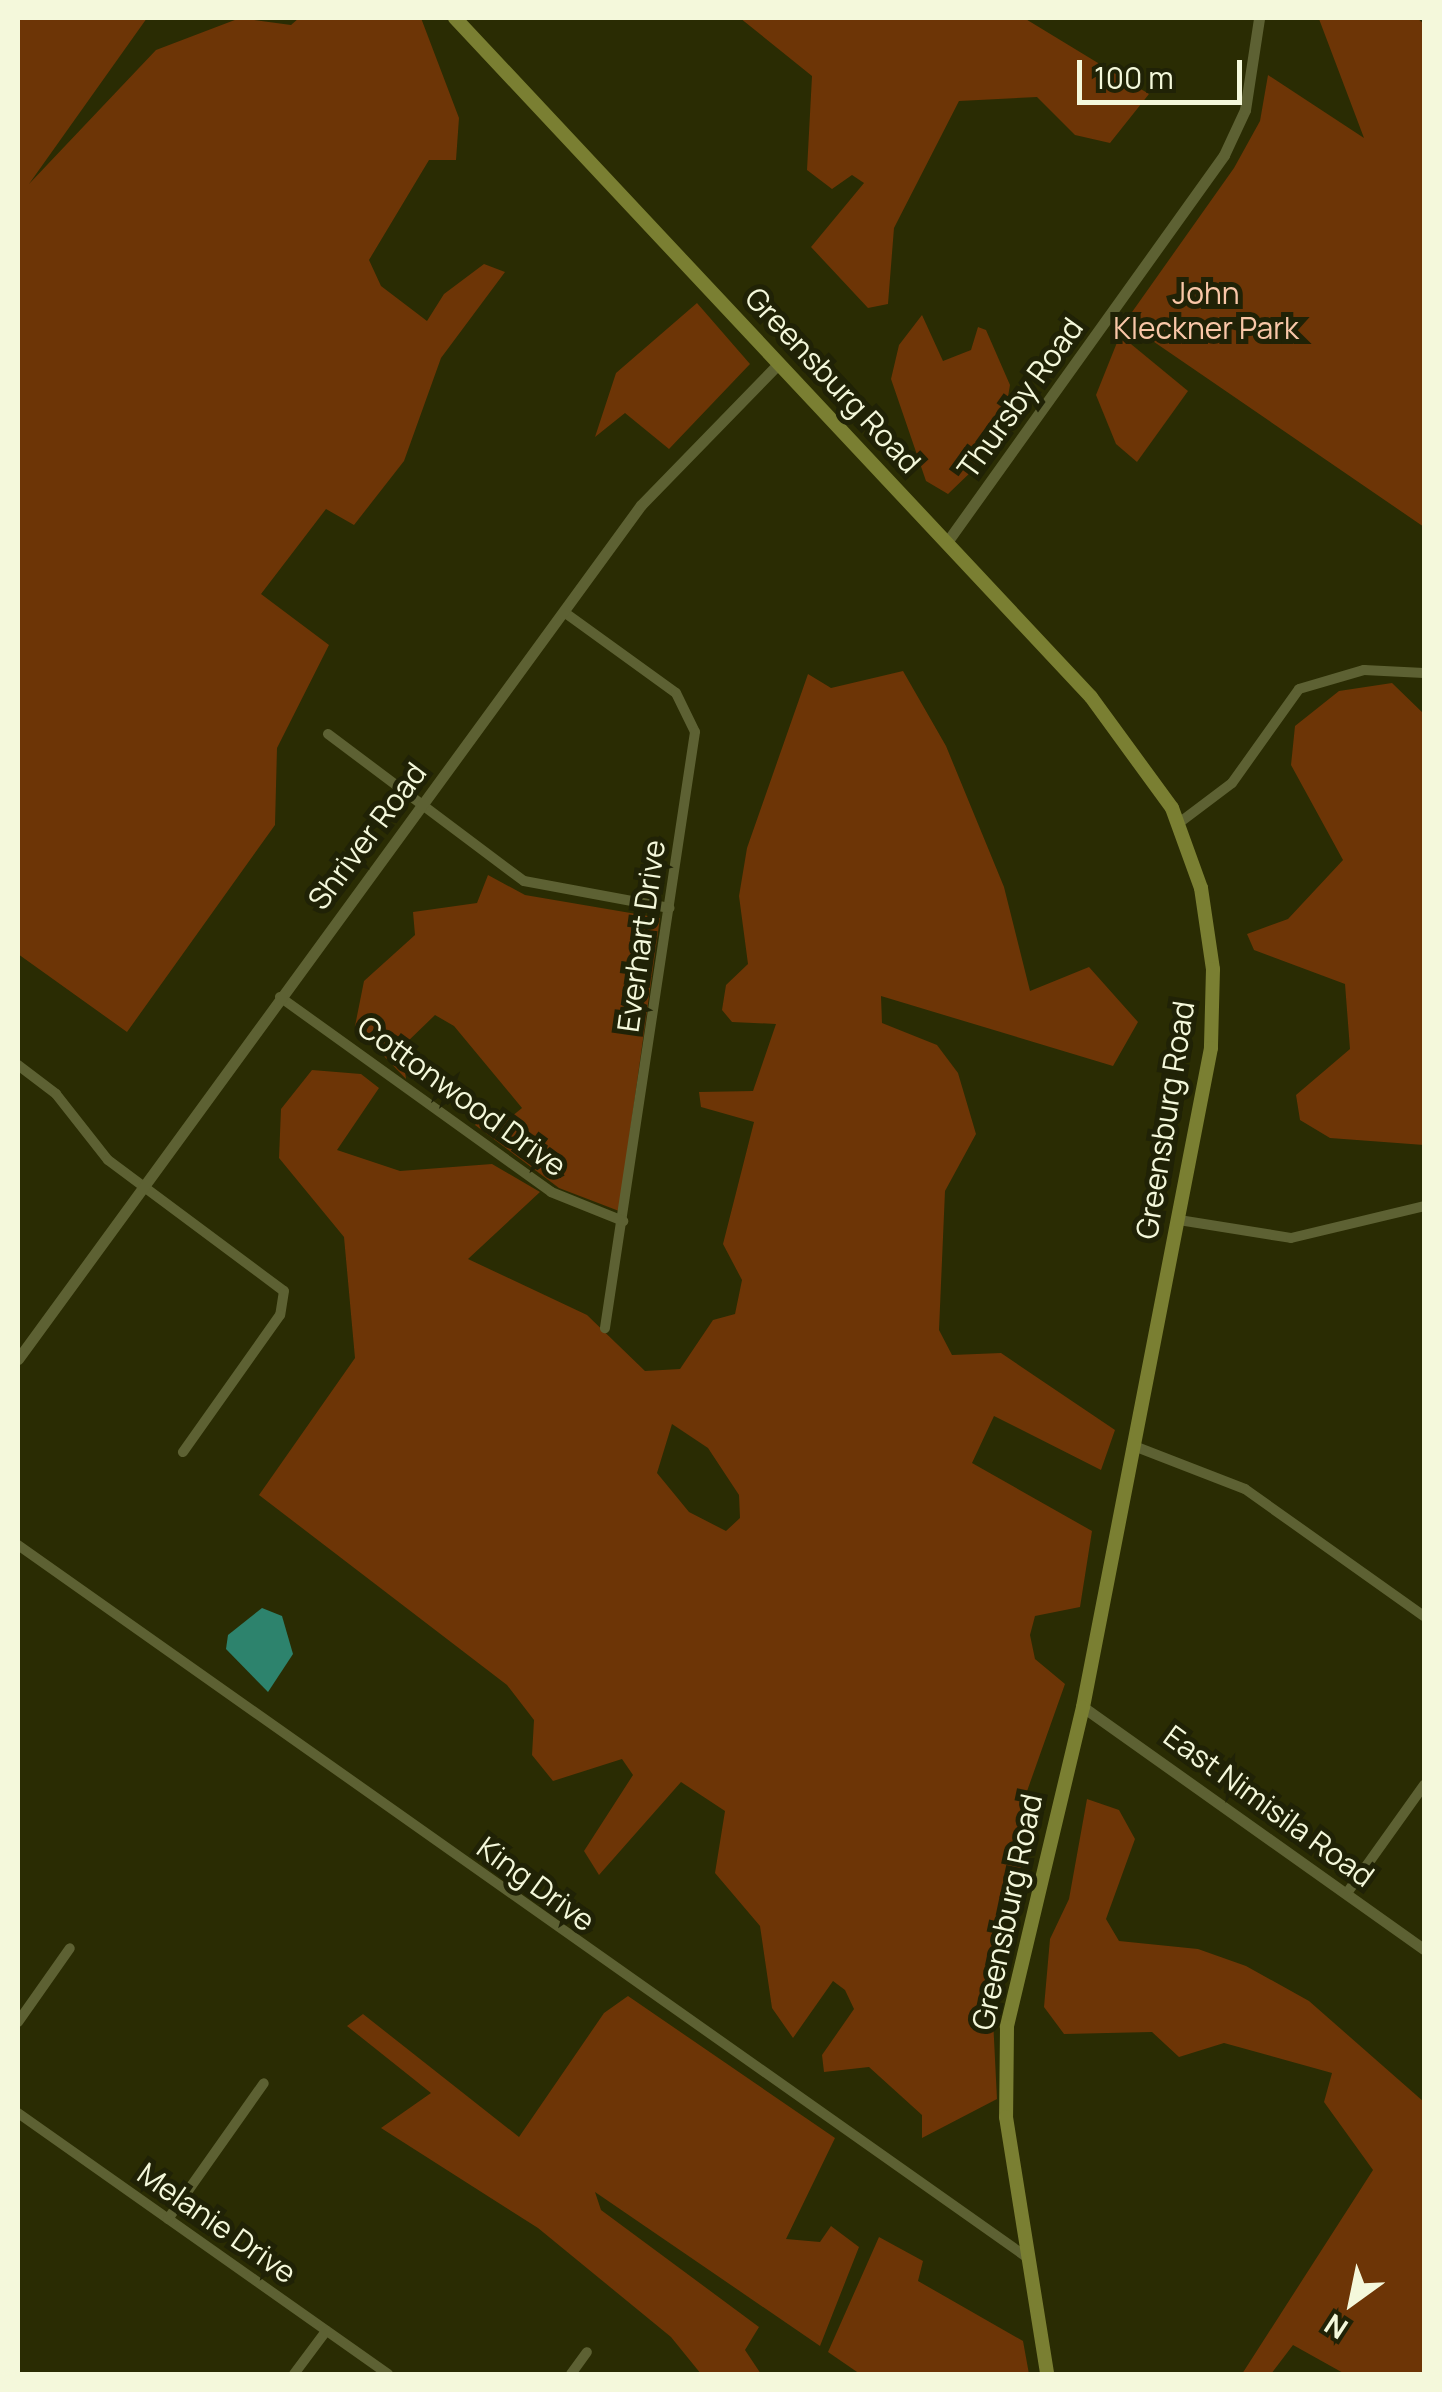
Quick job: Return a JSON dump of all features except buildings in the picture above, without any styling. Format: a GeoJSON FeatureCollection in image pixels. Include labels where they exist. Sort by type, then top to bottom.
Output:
{"type":"FeatureCollection","features":[{"type":"Feature","properties":{"kind":"main road","name":"Greensburg Road"},"geometry":{"type":"LineString","coordinates":[[455,18],[1127,739],[1178,824],[1206,907],[1214,987],[1178,1220],[1083,1707],[1007,2027],[1006,2117],[1047,2374]]}},
{"type":"Feature","properties":{"kind":"street","name":"Thursby Road"},"geometry":{"type":"LineString","coordinates":[[947,542],[1224,155],[1245,110],[1259,18]]}},
{"type":"Feature","properties":{"kind":"street","name":"Shriver Road"},"geometry":{"type":"LineString","coordinates":[[18,1359],[280,996],[684,453],[779,363]]}},
{"type":"Feature","properties":{"kind":"street","name":"Everhart Drive"},"geometry":{"type":"LineString","coordinates":[[564,612],[691,712],[695,741],[605,1328]]}},
{"type":"Feature","properties":{"kind":"street"},"geometry":{"type":"LineString","coordinates":[[1178,824],[1232,783],[1299,689],[1364,670],[1424,673]]}},
{"type":"Feature","properties":{"kind":"street"},"geometry":{"type":"LineString","coordinates":[[328,734],[540,889],[670,908]]}},
{"type":"Feature","properties":{"kind":"street","name":"Cottonwood Drive"},"geometry":{"type":"LineString","coordinates":[[280,996],[550,1192],[623,1221]]}},
{"type":"Feature","properties":{"kind":"street"},"geometry":{"type":"LineString","coordinates":[[18,1065],[142,1184],[280,1284],[286,1300],[182,1452]]}},
{"type":"Feature","properties":{"kind":"street"},"geometry":{"type":"LineString","coordinates":[[1178,1220],[1291,1238],[1424,1206]]}},
{"type":"Feature","properties":{"kind":"street"},"geometry":{"type":"LineString","coordinates":[[1134,1446],[1245,1488],[1424,1616]]}},
{"type":"Feature","properties":{"kind":"street","name":"King Drive"},"geometry":{"type":"LineString","coordinates":[[18,1545],[1028,2258]]}},
{"type":"Feature","properties":{"kind":"street","name":"East Nimisila Road"},"geometry":{"type":"LineString","coordinates":[[1083,1707],[1424,1949]]}},
{"type":"Feature","properties":{"kind":"street"},"geometry":{"type":"LineString","coordinates":[[1348,1893],[1424,1785]]}},
{"type":"Feature","properties":{"kind":"street"},"geometry":{"type":"LineString","coordinates":[[18,2022],[70,1948]]}},
{"type":"Feature","properties":{"kind":"street"},"geometry":{"type":"LineString","coordinates":[[168,2219],[264,2083]]}},
{"type":"Feature","properties":{"kind":"street","name":"Melanie Drive"},"geometry":{"type":"LineString","coordinates":[[18,2113],[388,2374]]}},
{"type":"Feature","properties":{"kind":"street"},"geometry":{"type":"LineString","coordinates":[[294,2374],[326,2331]]}},
{"type":"Feature","properties":{"kind":"street"},"geometry":{"type":"LineString","coordinates":[[570,2374],[587,2352]]}},
{"type":"Feature","properties":{"kind":"green space"},"geometry":{"type":"Polygon","coordinates":[[[18,18],[147,18],[29,184],[156,50],[240,18],[291,25],[299,18],[421,18],[459,118],[456,160],[429,160],[369,260],[381,286],[427,321],[444,294],[484,264],[505,272],[441,358],[404,461],[354,525],[326,509],[261,594],[329,645],[277,748],[275,825],[127,1032],[18,954],[18,18]]]}},
{"type":"Feature","properties":{"kind":"green space"},"geometry":{"type":"Polygon","coordinates":[[[740,18],[1024,18],[1149,94],[1110,143],[1075,135],[1037,97],[959,101],[894,228],[888,304],[868,308],[811,247],[864,183],[852,175],[832,189],[807,170],[812,76],[740,18]]]}},
{"type":"Feature","properties":{"kind":"green space","name":"John Kleckner Park"},"geometry":{"type":"Polygon","coordinates":[[[1417,18],[1424,24],[1424,527],[1125,322],[1234,168],[1260,121],[1268,75],[1364,138],[1319,19],[1417,18]]]}},
{"type":"Feature","properties":{"kind":"green space"},"geometry":{"type":"Polygon","coordinates":[[[697,303],[750,364],[669,449],[625,413],[595,437],[616,373],[697,303]]]}},
{"type":"Feature","properties":{"kind":"green space"},"geometry":{"type":"Polygon","coordinates":[[[922,315],[943,361],[971,350],[978,327],[986,330],[1010,385],[1000,444],[948,494],[926,481],[891,379],[899,345],[922,315]]]}},
{"type":"Feature","properties":{"kind":"green space"},"geometry":{"type":"Polygon","coordinates":[[[1120,335],[1188,391],[1137,462],[1116,444],[1096,395],[1120,335]]]}},
{"type":"Feature","properties":{"kind":"green space"},"geometry":{"type":"Polygon","coordinates":[[[903,671],[946,746],[1004,887],[1030,991],[1089,967],[1138,1022],[1113,1066],[881,996],[882,1023],[937,1045],[958,1073],[976,1134],[945,1191],[939,1330],[952,1355],[1001,1353],[1115,1430],[1101,1470],[994,1416],[972,1463],[1092,1531],[1080,1607],[1035,1616],[1030,1635],[1035,1659],[1065,1684],[1020,1811],[1021,1872],[991,1979],[997,2099],[922,2138],[922,2115],[869,2067],[824,2072],[822,2055],[854,2009],[845,1990],[833,1981],[793,2038],[772,2008],[760,1926],[715,1873],[725,1811],[681,1782],[599,1875],[584,1851],[633,1775],[622,1759],[553,1781],[532,1755],[534,1720],[507,1685],[259,1495],[355,1358],[344,1237],[279,1158],[281,1109],[312,1070],[361,1074],[379,1088],[337,1150],[400,1171],[492,1164],[540,1192],[468,1259],[587,1315],[645,1371],[680,1369],[713,1320],[735,1314],[742,1280],[723,1244],[754,1122],[701,1107],[699,1092],[753,1091],[776,1024],[732,1022],[722,1010],[726,985],[748,964],[739,896],[747,848],[808,674],[831,688],[903,671]],[[672,1424],[657,1473],[689,1512],[726,1531],[740,1518],[739,1495],[708,1448],[672,1424]]]}},
{"type":"Feature","properties":{"kind":"green space"},"geometry":{"type":"Polygon","coordinates":[[[1392,683],[1424,714],[1424,1145],[1330,1138],[1300,1120],[1296,1095],[1350,1049],[1345,984],[1254,950],[1247,934],[1288,919],[1343,860],[1291,765],[1295,726],[1339,691],[1392,683]]]}},
{"type":"Feature","properties":{"kind":"green space"},"geometry":{"type":"Polygon","coordinates":[[[488,875],[525,895],[660,918],[619,1211],[559,1188],[475,1125],[489,1108],[511,1117],[522,1108],[454,1026],[435,1015],[402,1047],[406,1079],[355,1026],[364,981],[415,935],[413,912],[477,903],[488,875]]]}},
{"type":"Feature","properties":{"kind":"green space"},"geometry":{"type":"Polygon","coordinates":[[[1087,1799],[1119,1810],[1135,1839],[1106,1919],[1119,1941],[1198,1949],[1246,1966],[1309,2001],[1424,2102],[1424,2374],[1345,2374],[1293,2345],[1271,2374],[1242,2374],[1373,2170],[1324,2102],[1332,2073],[1224,2043],[1179,2057],[1152,2032],[1064,2034],[1044,2007],[1050,1939],[1069,1899],[1087,1799]]]}},
{"type":"Feature","properties":{"kind":"green space"},"geometry":{"type":"Polygon","coordinates":[[[628,1996],[835,2138],[786,2239],[820,2242],[831,2226],[859,2247],[820,2346],[595,2192],[601,2210],[759,2327],[745,2350],[761,2374],[701,2374],[671,2337],[538,2228],[381,2128],[431,2093],[347,2026],[363,2014],[519,2137],[604,2013],[628,1996]]]}},
{"type":"Feature","properties":{"kind":"green space"},"geometry":{"type":"Polygon","coordinates":[[[879,2237],[923,2261],[918,2281],[1023,2341],[1029,2374],[860,2374],[828,2352],[879,2237]]]}},
{"type":"Feature","properties":{"kind":"water"},"geometry":{"type":"Polygon","coordinates":[[[262,1608],[282,1616],[293,1654],[268,1692],[226,1649],[228,1635],[262,1608]]]}}]}
